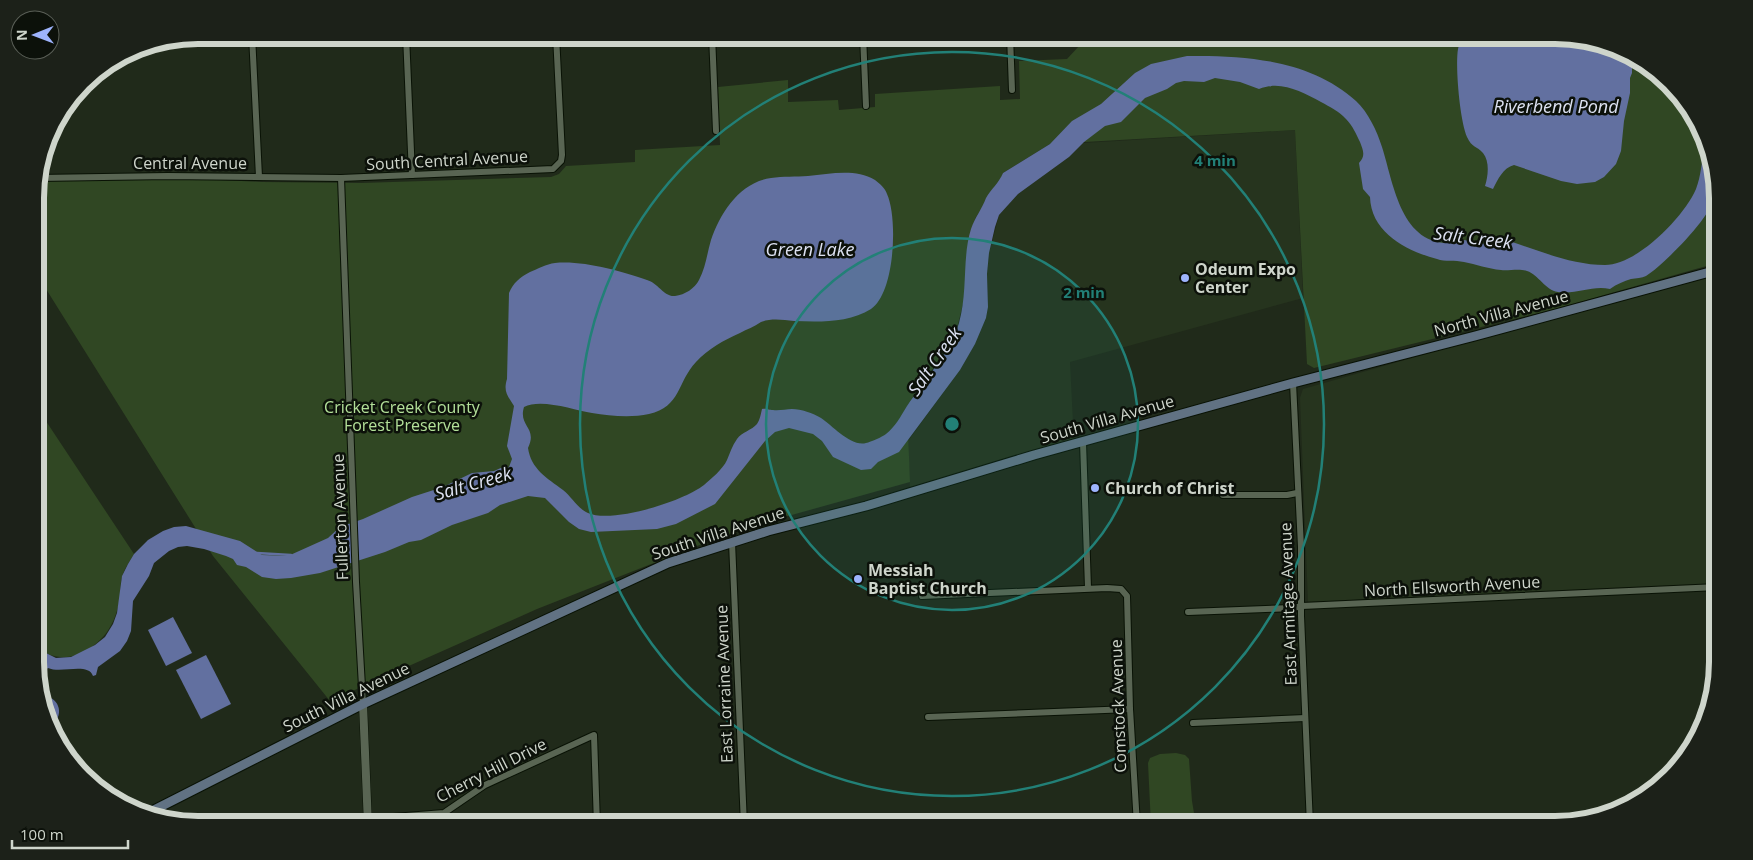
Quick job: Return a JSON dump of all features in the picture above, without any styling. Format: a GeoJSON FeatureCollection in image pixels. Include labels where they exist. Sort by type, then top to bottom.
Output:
{"type":"FeatureCollection","features":[{"type":"Feature","properties":{"kind":"main road","name":"North Villa Avenue"},"geometry":{"type":"LineString","coordinates":[[1293,383],[1709,272]]}},
{"type":"Feature","properties":{"kind":"main road","name":"South Villa Avenue"},"geometry":{"type":"LineString","coordinates":[[160,811],[363,704],[668,563],[732,542],[866,506],[1293,383]]}},
{"type":"Feature","properties":{"kind":"street"},"geometry":{"type":"LineString","coordinates":[[252,44],[259,177]]}},
{"type":"Feature","properties":{"kind":"street"},"geometry":{"type":"LineString","coordinates":[[406,44],[412,175]]}},
{"type":"Feature","properties":{"kind":"street","name":"South Central Avenue"},"geometry":{"type":"LineString","coordinates":[[342,178],[553,168],[561,161],[562,155],[556,44]]}},
{"type":"Feature","properties":{"kind":"street"},"geometry":{"type":"LineString","coordinates":[[712,44],[716,131]]}},
{"type":"Feature","properties":{"kind":"street"},"geometry":{"type":"LineString","coordinates":[[863,44],[866,106]]}},
{"type":"Feature","properties":{"kind":"street"},"geometry":{"type":"LineString","coordinates":[[1010,44],[1012,90]]}},
{"type":"Feature","properties":{"kind":"street","name":"Central Avenue"},"geometry":{"type":"LineString","coordinates":[[46,178],[102,176],[342,178]]}},
{"type":"Feature","properties":{"kind":"street","name":"Fullerton Avenue"},"geometry":{"type":"LineString","coordinates":[[342,178],[353,508],[363,704]]}},
{"type":"Feature","properties":{"kind":"street","name":"East Armitage Avenue"},"geometry":{"type":"LineString","coordinates":[[1293,383],[1301,547],[1301,616],[1310,816]]}},
{"type":"Feature","properties":{"kind":"street"},"geometry":{"type":"LineString","coordinates":[[922,596],[1088,588],[1083,442]]}},
{"type":"Feature","properties":{"kind":"street"},"geometry":{"type":"LineString","coordinates":[[1223,495],[1287,495],[1297,493]]}},
{"type":"Feature","properties":{"kind":"street","name":"East Lorraine Avenue"},"geometry":{"type":"LineString","coordinates":[[732,542],[744,816]]}},
{"type":"Feature","properties":{"kind":"street","name":"North Ellsworth Avenue"},"geometry":{"type":"LineString","coordinates":[[1188,612],[1709,587]]}},
{"type":"Feature","properties":{"kind":"street","name":"Comstock Avenue"},"geometry":{"type":"LineString","coordinates":[[1088,588],[1121,589],[1128,596],[1130,709],[1136,816]]}},
{"type":"Feature","properties":{"kind":"street"},"geometry":{"type":"LineString","coordinates":[[363,704],[368,816]]}},
{"type":"Feature","properties":{"kind":"street"},"geometry":{"type":"LineString","coordinates":[[928,717],[1130,709]]}},
{"type":"Feature","properties":{"kind":"street"},"geometry":{"type":"LineString","coordinates":[[1193,723],[1305,718]]}},
{"type":"Feature","properties":{"kind":"street","name":"Cherry Hill Drive"},"geometry":{"type":"LineString","coordinates":[[419,816],[444,813],[485,785],[594,735],[597,816]]}},
{"type":"Feature","properties":{"kind":"shaded area"},"geometry":{"type":"Polygon","coordinates":[[[1295,130],[1303,298],[1070,362],[1074,443],[910,491],[908,441],[960,370],[975,344],[986,318],[989,253],[999,215],[1018,194],[1069,157],[1083,143],[1295,130]]]}},
{"type":"Feature","properties":{"kind":"shaded area"},"geometry":{"type":"Polygon","coordinates":[[[1709,273],[1709,584],[1308,602],[1300,398],[1303,389],[1709,273]]]}},
{"type":"Feature","properties":{"kind":"green space","name":"Cricket Creek County Forest Preserve"},"geometry":{"type":"Polygon","coordinates":[[[1555,44],[1595,49],[1623,60],[1657,82],[1671,96],[1689,121],[1704,158],[1708,178],[1709,265],[1555,309],[1314,368],[1307,364],[1295,130],[1050,144],[1003,173],[1000,181],[976,217],[967,252],[965,296],[958,324],[948,347],[907,406],[910,482],[763,523],[697,546],[537,609],[330,701],[213,556],[44,286],[45,179],[201,179],[361,183],[551,177],[559,174],[566,166],[635,162],[635,150],[720,145],[718,87],[788,80],[788,102],[838,100],[839,110],[875,107],[875,94],[1000,86],[1000,100],[1020,99],[1019,61],[1067,59],[1080,45],[1555,44]]]}},
{"type":"Feature","properties":{"kind":"green space"},"geometry":{"type":"Polygon","coordinates":[[[44,418],[134,554],[123,574],[115,616],[101,639],[94,646],[76,655],[61,657],[44,652],[44,418]]]}},
{"type":"Feature","properties":{"kind":"green space"},"geometry":{"type":"Polygon","coordinates":[[[1176,753],[1185,755],[1189,759],[1194,816],[1151,816],[1148,763],[1150,758],[1160,754],[1176,753]]]}},
{"type":"Feature","properties":{"kind":"water","name":"Riverbend Pond"},"geometry":{"type":"Polygon","coordinates":[[[1459,45],[1575,45],[1595,49],[1632,65],[1630,93],[1624,121],[1621,151],[1616,164],[1604,177],[1595,182],[1577,184],[1561,181],[1514,165],[1504,171],[1493,189],[1485,186],[1488,174],[1487,161],[1483,153],[1471,143],[1464,129],[1458,81],[1457,57],[1459,45]]]}},
{"type":"Feature","properties":{"kind":"water","name":"Green Lake"},"geometry":{"type":"Polygon","coordinates":[[[1187,56],[1254,59],[1298,68],[1338,87],[1356,101],[1368,116],[1380,141],[1401,207],[1409,221],[1419,232],[1431,240],[1447,243],[1451,240],[1475,241],[1488,245],[1502,240],[1580,263],[1605,265],[1618,263],[1631,257],[1658,238],[1681,213],[1696,189],[1703,155],[1708,178],[1709,210],[1688,238],[1665,261],[1646,276],[1631,279],[1610,289],[1597,288],[1565,293],[1553,291],[1527,271],[1496,269],[1464,262],[1440,260],[1414,251],[1393,238],[1377,221],[1372,210],[1370,197],[1363,189],[1359,163],[1363,158],[1363,153],[1357,136],[1351,124],[1337,111],[1328,106],[1291,88],[1275,86],[1259,89],[1240,82],[1215,78],[1204,82],[1184,81],[1176,83],[1145,98],[1121,122],[1105,126],[1084,142],[1069,157],[1018,194],[999,215],[989,253],[986,318],[975,344],[960,370],[899,452],[878,462],[871,469],[861,470],[833,457],[822,441],[813,434],[789,428],[775,432],[765,441],[715,504],[676,524],[657,529],[591,532],[579,529],[569,522],[545,498],[528,496],[500,505],[488,513],[452,525],[421,540],[409,542],[385,552],[320,573],[291,578],[276,579],[262,577],[246,567],[237,565],[233,559],[226,556],[204,549],[187,546],[178,547],[169,551],[154,563],[149,576],[133,601],[131,631],[127,641],[120,651],[98,667],[96,675],[93,676],[90,672],[80,669],[60,670],[48,668],[44,671],[44,652],[56,658],[71,657],[95,645],[105,637],[117,613],[122,576],[128,564],[134,554],[148,540],[163,531],[174,527],[186,526],[240,541],[262,555],[288,556],[328,538],[340,527],[412,497],[443,487],[472,473],[494,471],[503,467],[509,467],[512,459],[507,446],[514,406],[507,394],[506,387],[509,293],[515,283],[526,274],[548,264],[565,262],[626,273],[651,282],[671,296],[686,293],[699,280],[711,240],[720,219],[741,192],[760,181],[780,177],[851,173],[867,176],[882,186],[890,205],[893,220],[893,237],[890,272],[879,300],[871,309],[862,314],[834,321],[773,320],[761,322],[722,342],[706,353],[690,370],[673,400],[659,411],[628,416],[592,413],[548,404],[524,407],[524,419],[531,436],[528,448],[532,462],[584,511],[599,516],[613,516],[665,504],[681,498],[704,485],[723,467],[739,437],[757,424],[762,409],[796,409],[811,413],[854,442],[868,442],[882,437],[898,421],[936,366],[955,334],[962,311],[968,240],[971,229],[986,198],[1003,173],[1050,144],[1072,121],[1101,104],[1135,73],[1151,64],[1187,56]]]}},
{"type":"Feature","properties":{"kind":"water"},"geometry":{"type":"Polygon","coordinates":[[[173,617],[192,653],[166,666],[148,630],[173,617]]]}},
{"type":"Feature","properties":{"kind":"water"},"geometry":{"type":"Polygon","coordinates":[[[206,655],[231,704],[201,719],[176,670],[206,655]]]}},
{"type":"Feature","properties":{"kind":"water"},"geometry":{"type":"Polygon","coordinates":[[[48,697],[56,702],[58,706],[59,715],[57,720],[48,697]]]}},
{"type":"Feature","properties":{"kind":"waterway","name":"Salt Creek"},"geometry":{"type":"LineString","coordinates":[[257,553],[291,555]]}},
{"type":"Feature","properties":{"kind":"place","name":"Odeum Expo Center"},"geometry":{"type":"Point","coordinates":[1185,278]}},
{"type":"Feature","properties":{"kind":"place","name":"Church of Christ"},"geometry":{"type":"Point","coordinates":[1095,488]}},
{"type":"Feature","properties":{"kind":"place","name":"Messiah Baptist Church"},"geometry":{"type":"Point","coordinates":[858,579]}}]}
